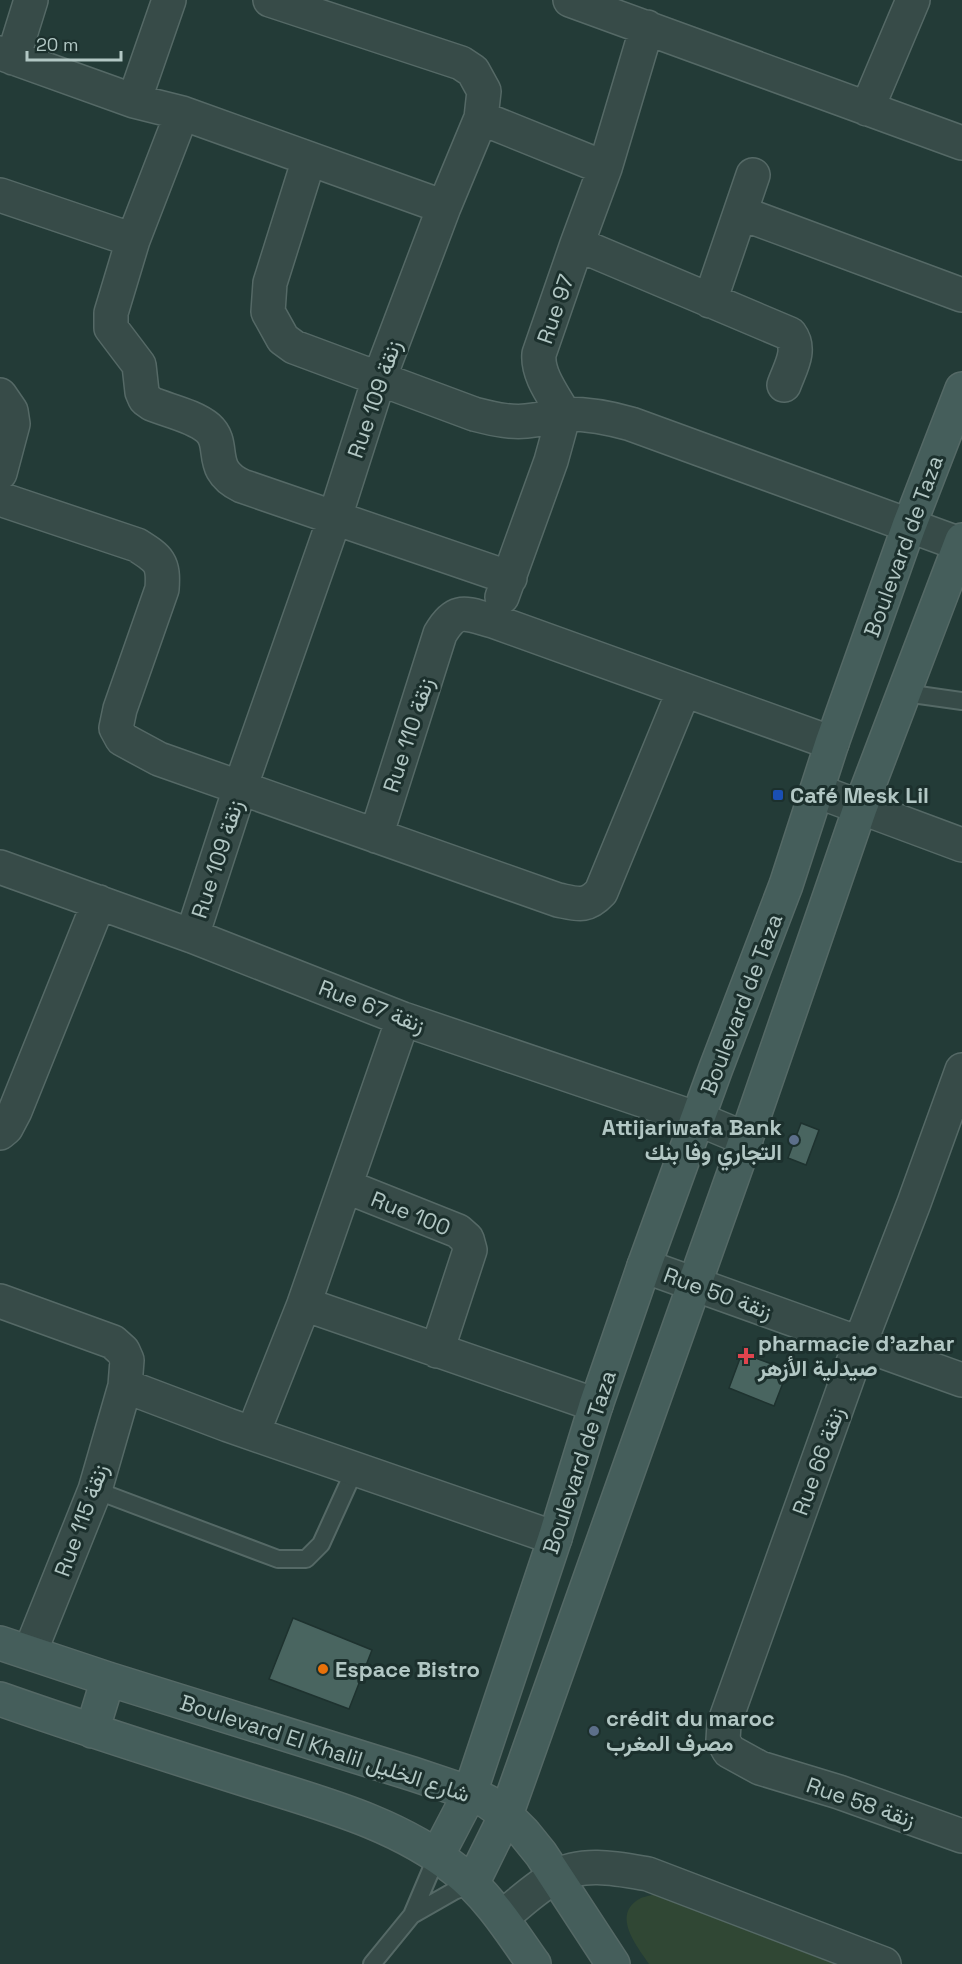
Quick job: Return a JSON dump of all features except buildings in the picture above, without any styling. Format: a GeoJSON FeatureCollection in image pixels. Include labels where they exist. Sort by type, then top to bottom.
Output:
{"type":"FeatureCollection","features":[{"type":"Feature","properties":{"kind":"street"},"geometry":{"type":"LineString","coordinates":[[31,0],[6,56],[134,101],[182,113],[444,207]]}},
{"type":"Feature","properties":{"kind":"street"},"geometry":{"type":"LineString","coordinates":[[134,101],[170,0]]}},
{"type":"Feature","properties":{"kind":"street","name":"Rue 109 زنقة"},"geometry":{"type":"LineString","coordinates":[[192,936],[240,788],[335,517],[379,379],[444,207],[481,118],[484,91],[473,71],[461,63],[347,12],[270,0]]}},
{"type":"Feature","properties":{"kind":"street"},"geometry":{"type":"LineString","coordinates":[[570,0],[962,142]]}},
{"type":"Feature","properties":{"kind":"street"},"geometry":{"type":"LineString","coordinates":[[867,109],[913,0]]}},
{"type":"Feature","properties":{"kind":"street","name":"Rue 97"},"geometry":{"type":"LineString","coordinates":[[564,414],[541,372],[538,363],[539,354],[605,168],[647,27]]}},
{"type":"Feature","properties":{"kind":"street"},"geometry":{"type":"LineString","coordinates":[[182,113],[133,240],[111,313],[111,328],[139,365],[142,392],[146,399],[152,404],[208,428],[215,441],[221,469],[231,481],[510,578]]}},
{"type":"Feature","properties":{"kind":"street"},"geometry":{"type":"LineString","coordinates":[[481,118],[605,168]]}},
{"type":"Feature","properties":{"kind":"street"},"geometry":{"type":"LineString","coordinates":[[309,159],[270,283],[268,312],[284,339],[294,347],[495,420],[532,421],[564,414],[600,416],[632,424],[909,526],[961,542]]}},
{"type":"Feature","properties":{"kind":"street"},"geometry":{"type":"LineString","coordinates":[[710,301],[753,175]]}},
{"type":"Feature","properties":{"kind":"street"},"geometry":{"type":"LineString","coordinates":[[0,195],[133,240]]}},
{"type":"Feature","properties":{"kind":"street"},"geometry":{"type":"LineString","coordinates":[[741,213],[962,295]]}},
{"type":"Feature","properties":{"kind":"street"},"geometry":{"type":"LineString","coordinates":[[577,244],[790,334],[796,351],[784,385]]}},
{"type":"Feature","properties":{"kind":"street","name":"Boulevard de Taza"},"geometry":{"type":"LineString","coordinates":[[437,1857],[470,1793],[555,1538],[596,1405],[644,1266],[786,885],[832,743],[909,526],[962,389]]}},
{"type":"Feature","properties":{"kind":"street"},"geometry":{"type":"LineString","coordinates":[[0,395],[12,411],[13,424],[0,473]]}},
{"type":"Feature","properties":{"kind":"street"},"geometry":{"type":"LineString","coordinates":[[564,414],[551,461],[493,621],[832,743]]}},
{"type":"Feature","properties":{"kind":"street"},"geometry":{"type":"LineString","coordinates":[[0,499],[137,545],[153,555],[163,570],[162,589],[120,709],[117,728],[122,740],[151,756],[558,900],[580,905],[593,901],[601,892],[684,690]]}},
{"type":"Feature","properties":{"kind":"street","name":"Boulevard de Taza"},"geometry":{"type":"LineString","coordinates":[[472,1884],[506,1815],[747,1139],[860,808],[961,542]]}},
{"type":"Feature","properties":{"kind":"street","name":"Rue 110 زنقة"},"geometry":{"type":"LineString","coordinates":[[376,836],[440,634],[448,620],[460,614],[493,621]]}},
{"type":"Feature","properties":{"kind":"street"},"geometry":{"type":"LineString","coordinates":[[817,791],[962,845]]}},
{"type":"Feature","properties":{"kind":"street","name":"Rue 67 زنقة"},"geometry":{"type":"LineString","coordinates":[[0,867],[192,936],[403,1019],[698,1119],[747,1139]]}},
{"type":"Feature","properties":{"kind":"street"},"geometry":{"type":"LineString","coordinates":[[0,1133],[6,1128],[15,1111],[99,902]]}},
{"type":"Feature","properties":{"kind":"street"},"geometry":{"type":"LineString","coordinates":[[253,1433],[304,1304],[403,1019]]}},
{"type":"Feature","properties":{"kind":"street","name":"Rue 66 زنقة"},"geometry":{"type":"LineString","coordinates":[[760,1768],[729,1751],[723,1740],[724,1724],[860,1343],[960,1084]]}},
{"type":"Feature","properties":{"kind":"street","name":"Rue 100"},"geometry":{"type":"LineString","coordinates":[[345,1186],[458,1231],[467,1239],[470,1250],[437,1351]]}},
{"type":"Feature","properties":{"kind":"street","name":"Rue 50 زنقة"},"geometry":{"type":"LineString","coordinates":[[644,1266],[962,1380]]}},
{"type":"Feature","properties":{"kind":"street","name":"Rue 115 زنقة"},"geometry":{"type":"LineString","coordinates":[[0,1301],[113,1342],[123,1351],[127,1360],[125,1386],[95,1490],[15,1648]]}},
{"type":"Feature","properties":{"kind":"street"},"geometry":{"type":"LineString","coordinates":[[304,1304],[596,1405]]}},
{"type":"Feature","properties":{"kind":"street"},"geometry":{"type":"LineString","coordinates":[[125,1386],[555,1538]]}},
{"type":"Feature","properties":{"kind":"street","name":"Boulevard El Khalil شارع الخليل"},"geometry":{"type":"LineString","coordinates":[[15,1648],[470,1793],[488,1802],[506,1815],[524,1833],[612,1964]]}},
{"type":"Feature","properties":{"kind":"street"},"geometry":{"type":"LineString","coordinates":[[92,1731],[108,1679]]}},
{"type":"Feature","properties":{"kind":"street"},"geometry":{"type":"LineString","coordinates":[[0,1699],[92,1731],[351,1813],[402,1835],[437,1857],[472,1884],[502,1917],[534,1964]]}},
{"type":"Feature","properties":{"kind":"street","name":"Rue 58 زنقة"},"geometry":{"type":"LineString","coordinates":[[760,1768],[960,1828]]}},
{"type":"Feature","properties":{"kind":"street"},"geometry":{"type":"LineString","coordinates":[[502,1917],[555,1876],[579,1869],[612,1868],[648,1874],[884,1964]]}},
{"type":"Feature","properties":{"kind":"lane"},"geometry":{"type":"LineString","coordinates":[[905,693],[962,701]]}},
{"type":"Feature","properties":{"kind":"lane"},"geometry":{"type":"LineString","coordinates":[[95,1490],[278,1559],[306,1559],[321,1544],[355,1469]]}},
{"type":"Feature","properties":{"kind":"lane"},"geometry":{"type":"LineString","coordinates":[[372,1964],[412,1915],[437,1857]]}},
{"type":"Feature","properties":{"kind":"lane"},"geometry":{"type":"LineString","coordinates":[[412,1915],[454,1891],[472,1884]]}},
{"type":"Feature","properties":{"kind":"green space"},"geometry":{"type":"Polygon","coordinates":[[[660,1893],[837,1964],[649,1964],[629,1930],[627,1913],[632,1905],[641,1898],[660,1893]]]}},
{"type":"Feature","properties":{"kind":"place","name":"Café Mesk Lil"},"geometry":{"type":"Point","coordinates":[778,795]}},
{"type":"Feature","properties":{"kind":"place","name":"Attijariwafa Bank التجاري وفا بنك"},"geometry":{"type":"Point","coordinates":[794,1140]}},
{"type":"Feature","properties":{"kind":"place","name":"pharmacie d'azhar صيدلية الأزهر"},"geometry":{"type":"Point","coordinates":[746,1356]}},
{"type":"Feature","properties":{"kind":"place","name":"Espace Bistro"},"geometry":{"type":"Point","coordinates":[323,1669]}},
{"type":"Feature","properties":{"kind":"place","name":"crédit du maroc مصرف المغرب"},"geometry":{"type":"Point","coordinates":[594,1731]}}]}
